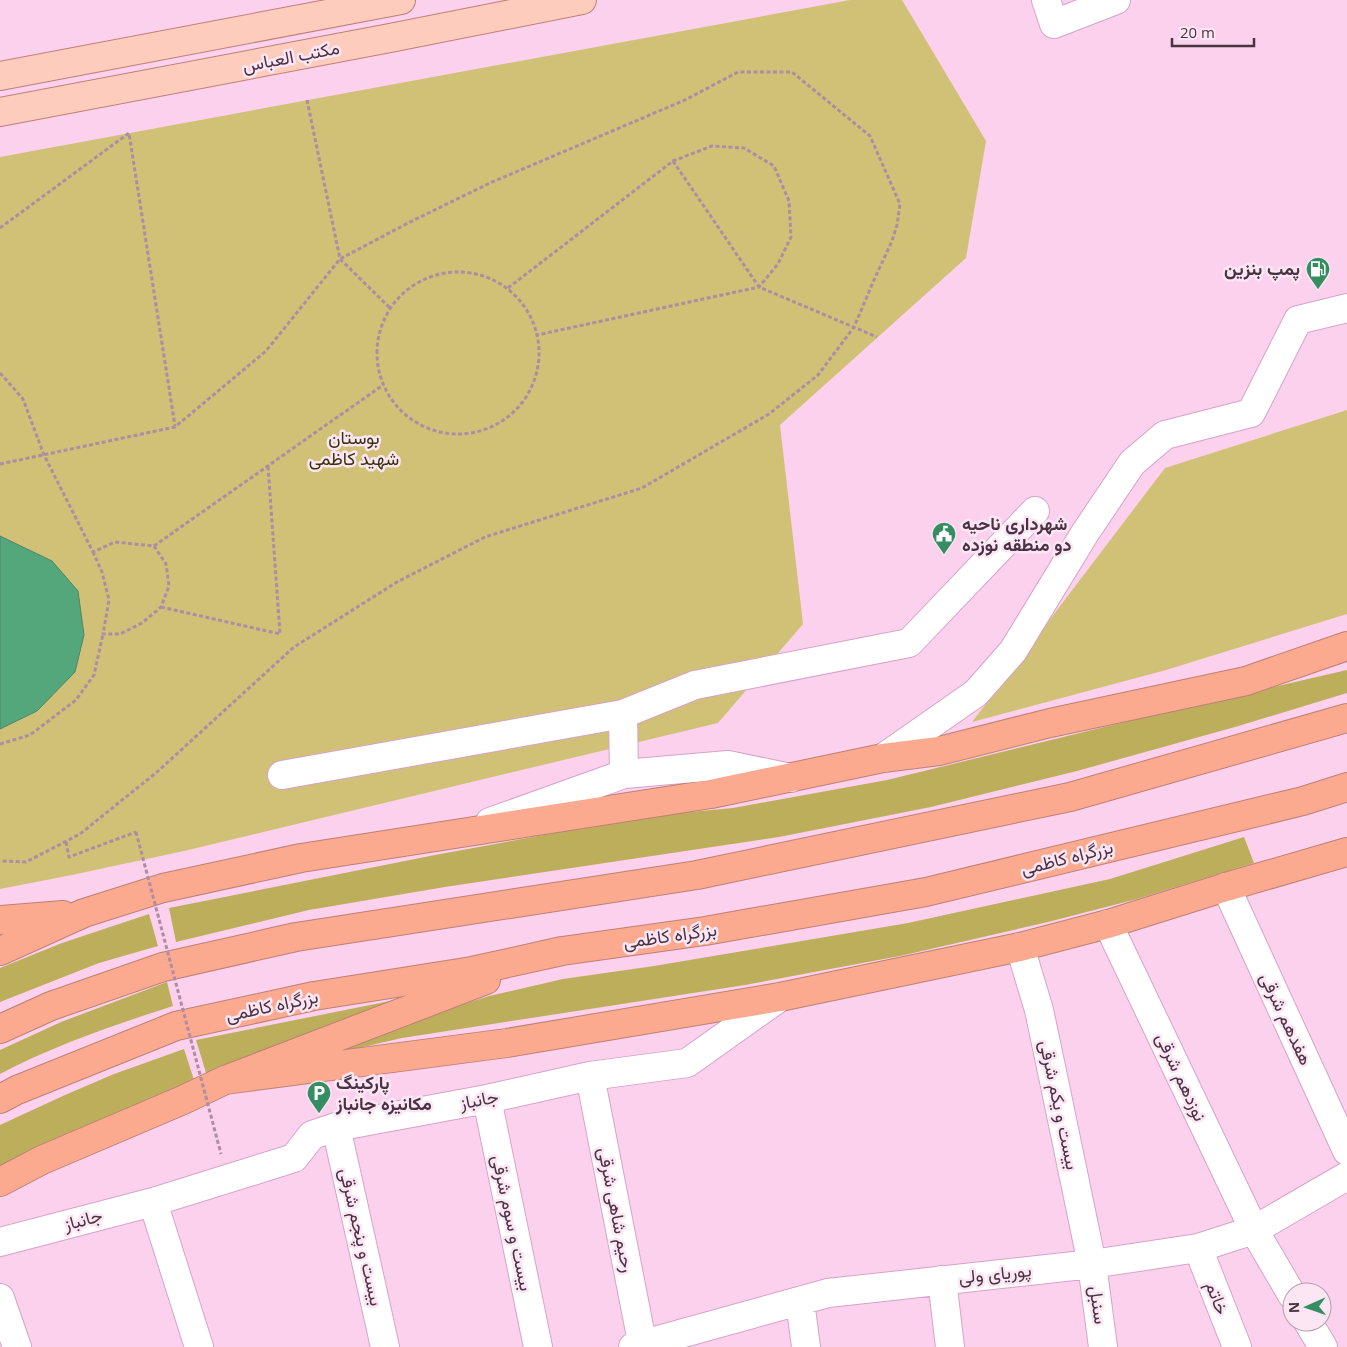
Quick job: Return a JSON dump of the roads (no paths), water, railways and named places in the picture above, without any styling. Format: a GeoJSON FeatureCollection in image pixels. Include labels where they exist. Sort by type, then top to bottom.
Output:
{"type":"FeatureCollection","features":[{"type":"Feature","properties":{"kind":"highway"},"geometry":{"type":"LineString","coordinates":[[1246,681],[1347,646]]}},
{"type":"Feature","properties":{"kind":"highway"},"geometry":{"type":"LineString","coordinates":[[0,951],[84,913],[163,888],[292,860],[711,794],[883,758],[939,751],[1050,724],[1347,661]]}},
{"type":"Feature","properties":{"kind":"highway"},"geometry":{"type":"LineString","coordinates":[[0,1029],[51,1006],[163,967],[296,937],[697,875],[1070,797],[1347,718]]}},
{"type":"Feature","properties":{"kind":"highway","name":"بزرگراه کاظمی"},"geometry":{"type":"LineString","coordinates":[[0,1099],[17,1090],[176,1026],[314,996],[472,971],[562,951],[706,931],[926,892],[1303,801],[1347,787]]}},
{"type":"Feature","properties":{"kind":"highway"},"geometry":{"type":"LineString","coordinates":[[1303,801],[1347,802]]}},
{"type":"Feature","properties":{"kind":"highway"},"geometry":{"type":"LineString","coordinates":[[225,1080],[507,1043],[780,997],[1020,947],[1108,924],[1347,852]]}},
{"type":"Feature","properties":{"kind":"highway"},"geometry":{"type":"LineString","coordinates":[[0,920],[84,913]]}},
{"type":"Feature","properties":{"kind":"highway"},"geometry":{"type":"LineString","coordinates":[[0,1182],[42,1160],[184,1100],[225,1080],[562,951]]}},
{"type":"Feature","properties":{"kind":"main road","name":"مکتب العباس"},"geometry":{"type":"LineString","coordinates":[[0,76],[401,0]]}},
{"type":"Feature","properties":{"kind":"main road","name":"مکتب العباس"},"geometry":{"type":"LineString","coordinates":[[0,112],[582,0]]}},
{"type":"Feature","properties":{"kind":"street"},"geometry":{"type":"LineString","coordinates":[[1046,0],[1054,24],[1116,0]]}},
{"type":"Feature","properties":{"kind":"street"},"geometry":{"type":"LineString","coordinates":[[883,758],[976,693],[1014,651],[1085,533],[1132,463],[1165,435],[1250,413],[1298,320],[1347,308]]}},
{"type":"Feature","properties":{"kind":"street"},"geometry":{"type":"LineString","coordinates":[[282,775],[623,714],[695,686],[909,643],[1035,511]]}},
{"type":"Feature","properties":{"kind":"street"},"geometry":{"type":"LineString","coordinates":[[623,714],[624,774]]}},
{"type":"Feature","properties":{"kind":"street"},"geometry":{"type":"LineString","coordinates":[[454,835],[624,774],[728,765],[791,778]]}},
{"type":"Feature","properties":{"kind":"street","name":"هفدهم شرقی"},"geometry":{"type":"LineString","coordinates":[[1226,887],[1347,1151]]}},
{"type":"Feature","properties":{"kind":"street","name":"نوزدهم شرقی"},"geometry":{"type":"LineString","coordinates":[[1108,924],[1254,1230],[1285,1282]]}},
{"type":"Feature","properties":{"kind":"street","name":"بیست و یکم شرقی"},"geometry":{"type":"LineString","coordinates":[[1020,947],[1039,1010],[1092,1264]]}},
{"type":"Feature","properties":{"kind":"street","name":"جانباز"},"geometry":{"type":"LineString","coordinates":[[0,1242],[153,1202],[294,1158],[312,1135],[336,1127],[487,1099],[590,1076],[687,1062],[780,997]]}},
{"type":"Feature","properties":{"kind":"street","name":"رحیم شاهی شرقی"},"geometry":{"type":"LineString","coordinates":[[590,1076],[640,1346]]}},
{"type":"Feature","properties":{"kind":"street","name":"بیست و سوم شرقی"},"geometry":{"type":"LineString","coordinates":[[487,1099],[538,1347]]}},
{"type":"Feature","properties":{"kind":"street","name":"بیست و پنجم شرقی"},"geometry":{"type":"LineString","coordinates":[[336,1127],[385,1347]]}},
{"type":"Feature","properties":{"kind":"street","name":"پوریای ولی"},"geometry":{"type":"LineString","coordinates":[[640,1346],[828,1293],[1092,1264],[1198,1248],[1254,1230],[1347,1176]]}},
{"type":"Feature","properties":{"kind":"street"},"geometry":{"type":"LineString","coordinates":[[153,1202],[199,1347]]}},
{"type":"Feature","properties":{"kind":"street","name":"خاتم"},"geometry":{"type":"LineString","coordinates":[[1198,1248],[1237,1347]]}},
{"type":"Feature","properties":{"kind":"street","name":"سنبل"},"geometry":{"type":"LineString","coordinates":[[1092,1264],[1103,1347]]}},
{"type":"Feature","properties":{"kind":"street"},"geometry":{"type":"LineString","coordinates":[[942,1280],[950,1347]]}},
{"type":"Feature","properties":{"kind":"street"},"geometry":{"type":"LineString","coordinates":[[0,1298],[18,1347]]}},
{"type":"Feature","properties":{"kind":"street"},"geometry":{"type":"LineString","coordinates":[[800,1301],[806,1347]]}},
{"type":"Feature","properties":{"kind":"street"},"geometry":{"type":"LineString","coordinates":[[1314,1332],[1323,1347]]}},
{"type":"Feature","properties":{"kind":"place","name":"پمپ بنزین"},"geometry":{"type":"Point","coordinates":[1318,290]}},
{"type":"Feature","properties":{"kind":"place","name":"شهرداری ناحیه دو منطقه نوزده"},"geometry":{"type":"Point","coordinates":[944,555]}},
{"type":"Feature","properties":{"kind":"place","name":"پارکینگ مکانیزه جانباز"},"geometry":{"type":"Point","coordinates":[319,1114]}},
{"type":"Feature","properties":{"kind":"park label","name":"بوستان شهید کاظمی"},"geometry":{"type":"Point","coordinates":[354,448]}}]}
